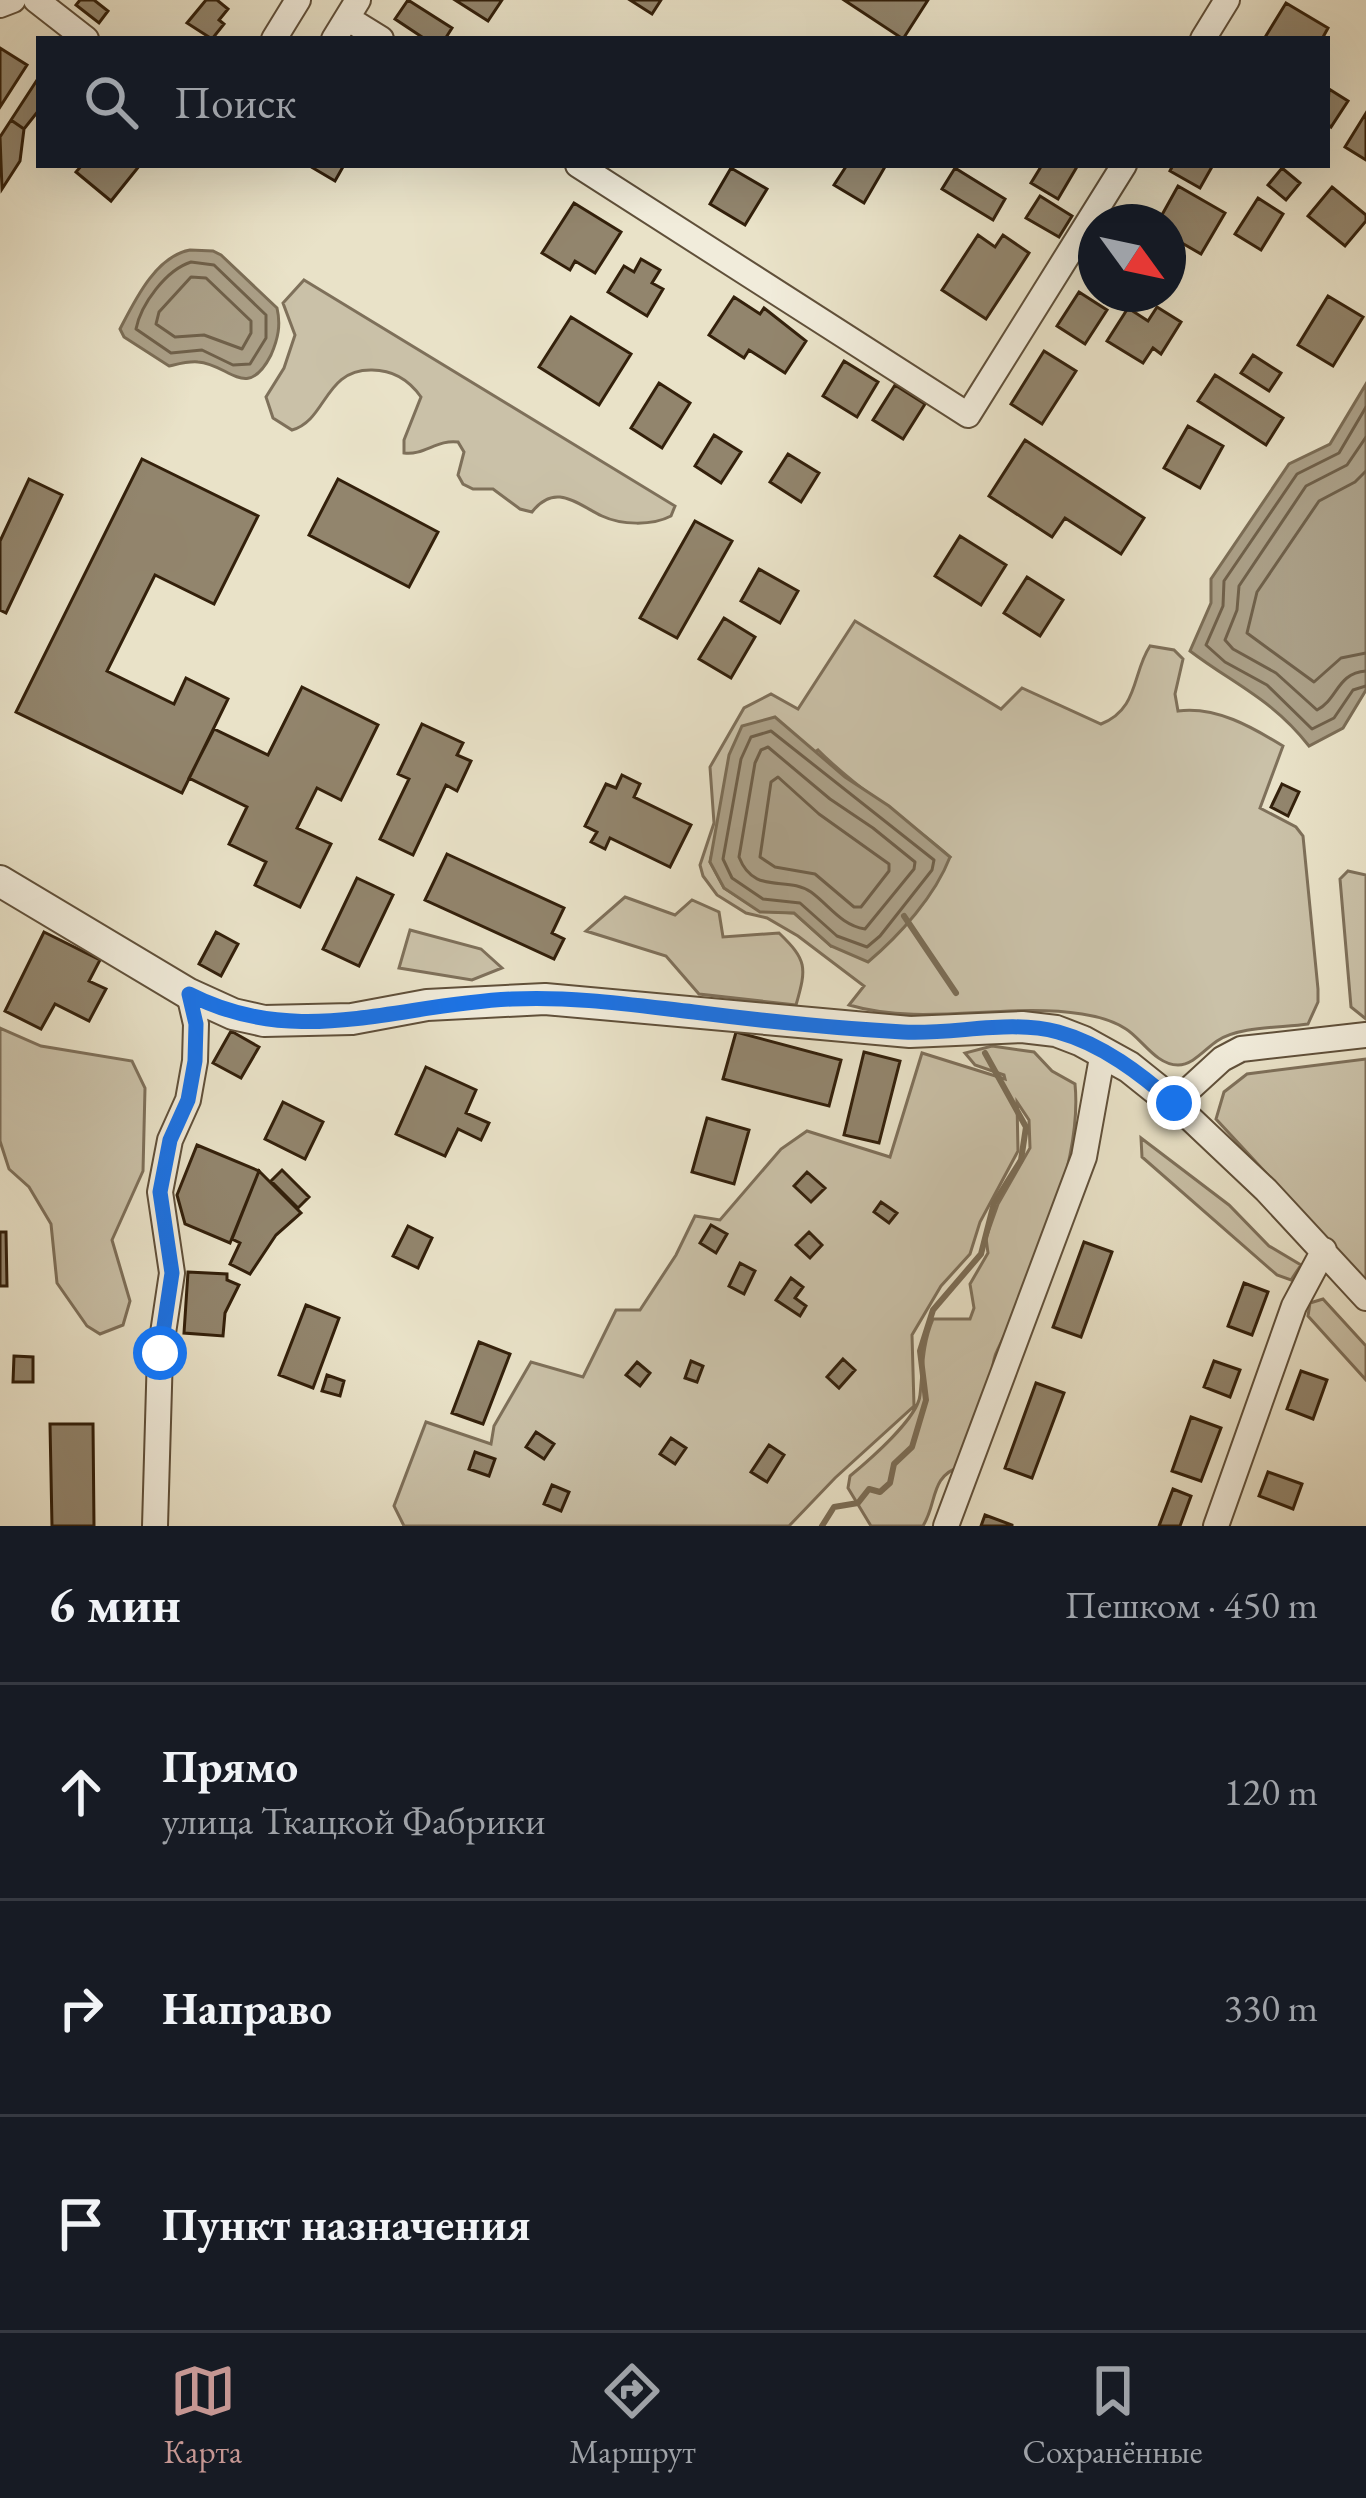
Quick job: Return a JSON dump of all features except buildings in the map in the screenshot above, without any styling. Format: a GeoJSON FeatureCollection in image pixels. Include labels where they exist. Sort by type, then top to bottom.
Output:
{"type":"FeatureCollection","features":[{"type":"Feature","properties":{"kind":"street"},"geometry":{"type":"LineString","coordinates":[[0,5],[14,0]]}},
{"type":"Feature","properties":{"kind":"street"},"geometry":{"type":"LineString","coordinates":[[36,0],[82,36]]}},
{"type":"Feature","properties":{"kind":"street"},"geometry":{"type":"LineString","coordinates":[[276,36],[298,0]]}},
{"type":"Feature","properties":{"kind":"street"},"geometry":{"type":"LineString","coordinates":[[1205,36],[1227,0]]}},
{"type":"Feature","properties":{"kind":"street"},"geometry":{"type":"LineString","coordinates":[[347,19],[376,36]]}},
{"type":"Feature","properties":{"kind":"street"},"geometry":{"type":"LineString","coordinates":[[583,168],[968,415],[1122,168]]}},
{"type":"Feature","properties":{"kind":"street"},"geometry":{"type":"LineString","coordinates":[[0,880],[189,994],[264,1022],[352,1019],[427,1005],[513,999],[587,1000],[910,1032],[1022,1027],[1056,1031],[1103,1052],[1174,1103],[1324,1250],[1366,1298]]}},
{"type":"Feature","properties":{"kind":"street"},"geometry":{"type":"LineString","coordinates":[[155,1526],[160,1353],[172,1273],[160,1192],[170,1140],[188,1100],[195,1061],[196,1024],[189,994]]}},
{"type":"Feature","properties":{"kind":"street"},"geometry":{"type":"LineString","coordinates":[[1174,1103],[1222,1059],[1241,1049],[1366,1035]]}},
{"type":"Feature","properties":{"kind":"street"},"geometry":{"type":"LineString","coordinates":[[946,1526],[1084,1157],[1103,1052]]}},
{"type":"Feature","properties":{"kind":"street"},"geometry":{"type":"LineString","coordinates":[[1216,1526],[1294,1306],[1324,1250]]}},
{"type":"Feature","properties":{"kind":"shaded area"},"geometry":{"type":"Polygon","coordinates":[[[304,280],[675,506],[671,516],[646,523],[618,521],[558,497],[549,498],[532,512],[493,489],[463,484],[458,475],[464,452],[458,442],[404,453],[404,440],[421,397],[406,381],[387,372],[356,372],[344,378],[304,425],[292,430],[273,418],[266,397],[284,368],[295,335],[283,303],[304,280]]]}},
{"type":"Feature","properties":{"kind":"shaded area"},"geometry":{"type":"Polygon","coordinates":[[[855,621],[1001,709],[1022,688],[1101,724],[1128,700],[1150,646],[1174,650],[1183,659],[1175,694],[1178,711],[1220,715],[1283,746],[1260,808],[1296,827],[1303,836],[1318,989],[1308,1024],[1226,1036],[1178,1065],[1156,1056],[1121,1026],[1087,1015],[1053,1011],[906,1014],[849,1005],[864,986],[798,936],[717,895],[700,865],[714,823],[710,767],[744,708],[771,694],[798,709],[855,621]],[[818,750],[722,810],[710,862],[724,888],[760,911],[794,913],[831,946],[950,857],[818,750]]]}},
{"type":"Feature","properties":{"kind":"shaded area"},"geometry":{"type":"Polygon","coordinates":[[[1348,871],[1366,875],[1366,1019],[1351,1007],[1340,879],[1348,871]]]}},
{"type":"Feature","properties":{"kind":"shaded area"},"geometry":{"type":"Polygon","coordinates":[[[625,897],[675,915],[692,900],[719,912],[723,937],[779,933],[802,965],[796,1005],[699,994],[666,956],[586,931],[625,897]]]}},
{"type":"Feature","properties":{"kind":"shaded area"},"geometry":{"type":"Polygon","coordinates":[[[410,930],[481,949],[502,968],[472,980],[399,968],[410,930]]]}},
{"type":"Feature","properties":{"kind":"shaded area"},"geometry":{"type":"Polygon","coordinates":[[[0,1028],[41,1046],[132,1061],[145,1088],[143,1171],[112,1240],[130,1301],[123,1325],[100,1334],[87,1326],[57,1283],[51,1224],[29,1187],[9,1169],[0,1141],[0,1028]]]}},
{"type":"Feature","properties":{"kind":"shaded area"},"geometry":{"type":"Polygon","coordinates":[[[992,1046],[1034,1052],[1052,1071],[1075,1084],[1071,1149],[1052,1220],[995,1355],[990,1387],[961,1466],[939,1483],[923,1526],[871,1526],[848,1488],[850,1476],[891,1438],[917,1404],[933,1319],[970,1319],[974,1308],[970,1284],[988,1253],[986,1238],[998,1204],[1030,1148],[1029,1120],[1017,1102],[1018,1151],[980,1222],[970,1254],[941,1286],[912,1335],[914,1406],[789,1526],[404,1526],[394,1506],[426,1422],[491,1444],[494,1426],[531,1362],[583,1377],[616,1310],[640,1310],[695,1216],[720,1220],[781,1149],[807,1131],[890,1157],[922,1053],[1005,1079],[975,1065],[965,1053],[992,1046]]]}},
{"type":"Feature","properties":{"kind":"shaded area"},"geometry":{"type":"Polygon","coordinates":[[[1366,1059],[1366,1281],[1216,1119],[1224,1092],[1247,1074],[1366,1059]]]}},
{"type":"Feature","properties":{"kind":"shaded area"},"geometry":{"type":"Polygon","coordinates":[[[1141,1138],[1229,1205],[1269,1246],[1301,1265],[1291,1280],[1277,1275],[1142,1157],[1141,1138]]]}},
{"type":"Feature","properties":{"kind":"shaded area"},"geometry":{"type":"Polygon","coordinates":[[[1323,1299],[1366,1346],[1366,1380],[1308,1316],[1310,1303],[1323,1299]]]}},
{"type":"Feature","properties":{"kind":"water"},"geometry":{"type":"Polygon","coordinates":[[[190,250],[221,255],[277,308],[279,326],[271,355],[254,376],[237,377],[198,362],[169,366],[124,337],[120,329],[148,281],[167,261],[190,250]]]}},
{"type":"Feature","properties":{"kind":"water"},"geometry":{"type":"Polygon","coordinates":[[[1366,384],[1366,690],[1343,728],[1309,746],[1267,704],[1190,651],[1211,603],[1211,579],[1289,464],[1330,444],[1366,384]]]}},
{"type":"Feature","properties":{"kind":"water"},"geometry":{"type":"Polygon","coordinates":[[[775,717],[950,857],[915,914],[868,962],[831,946],[794,913],[760,912],[724,888],[710,862],[729,755],[742,726],[775,717]]]}},
{"type":"Feature","properties":{"kind":"waterway"},"geometry":{"type":"LineString","coordinates":[[904,916],[956,993]]}},
{"type":"Feature","properties":{"kind":"waterway"},"geometry":{"type":"LineString","coordinates":[[822,1526],[834,1507],[858,1503],[869,1489],[880,1492],[890,1483],[894,1464],[912,1447],[926,1400],[920,1351],[933,1310],[981,1254],[994,1203],[1021,1160],[1026,1127],[985,1053]]}},
{"type":"Feature","properties":{"kind":"route"},"geometry":{"type":"LineString","coordinates":[[160,1353],[172,1273],[160,1192],[170,1140],[188,1100],[195,1061],[196,1024],[189,994],[264,1022],[352,1019],[427,1005],[545,999],[910,1032],[1022,1027],[1056,1031],[1082,1041],[1129,1067],[1174,1103]]}}]}
